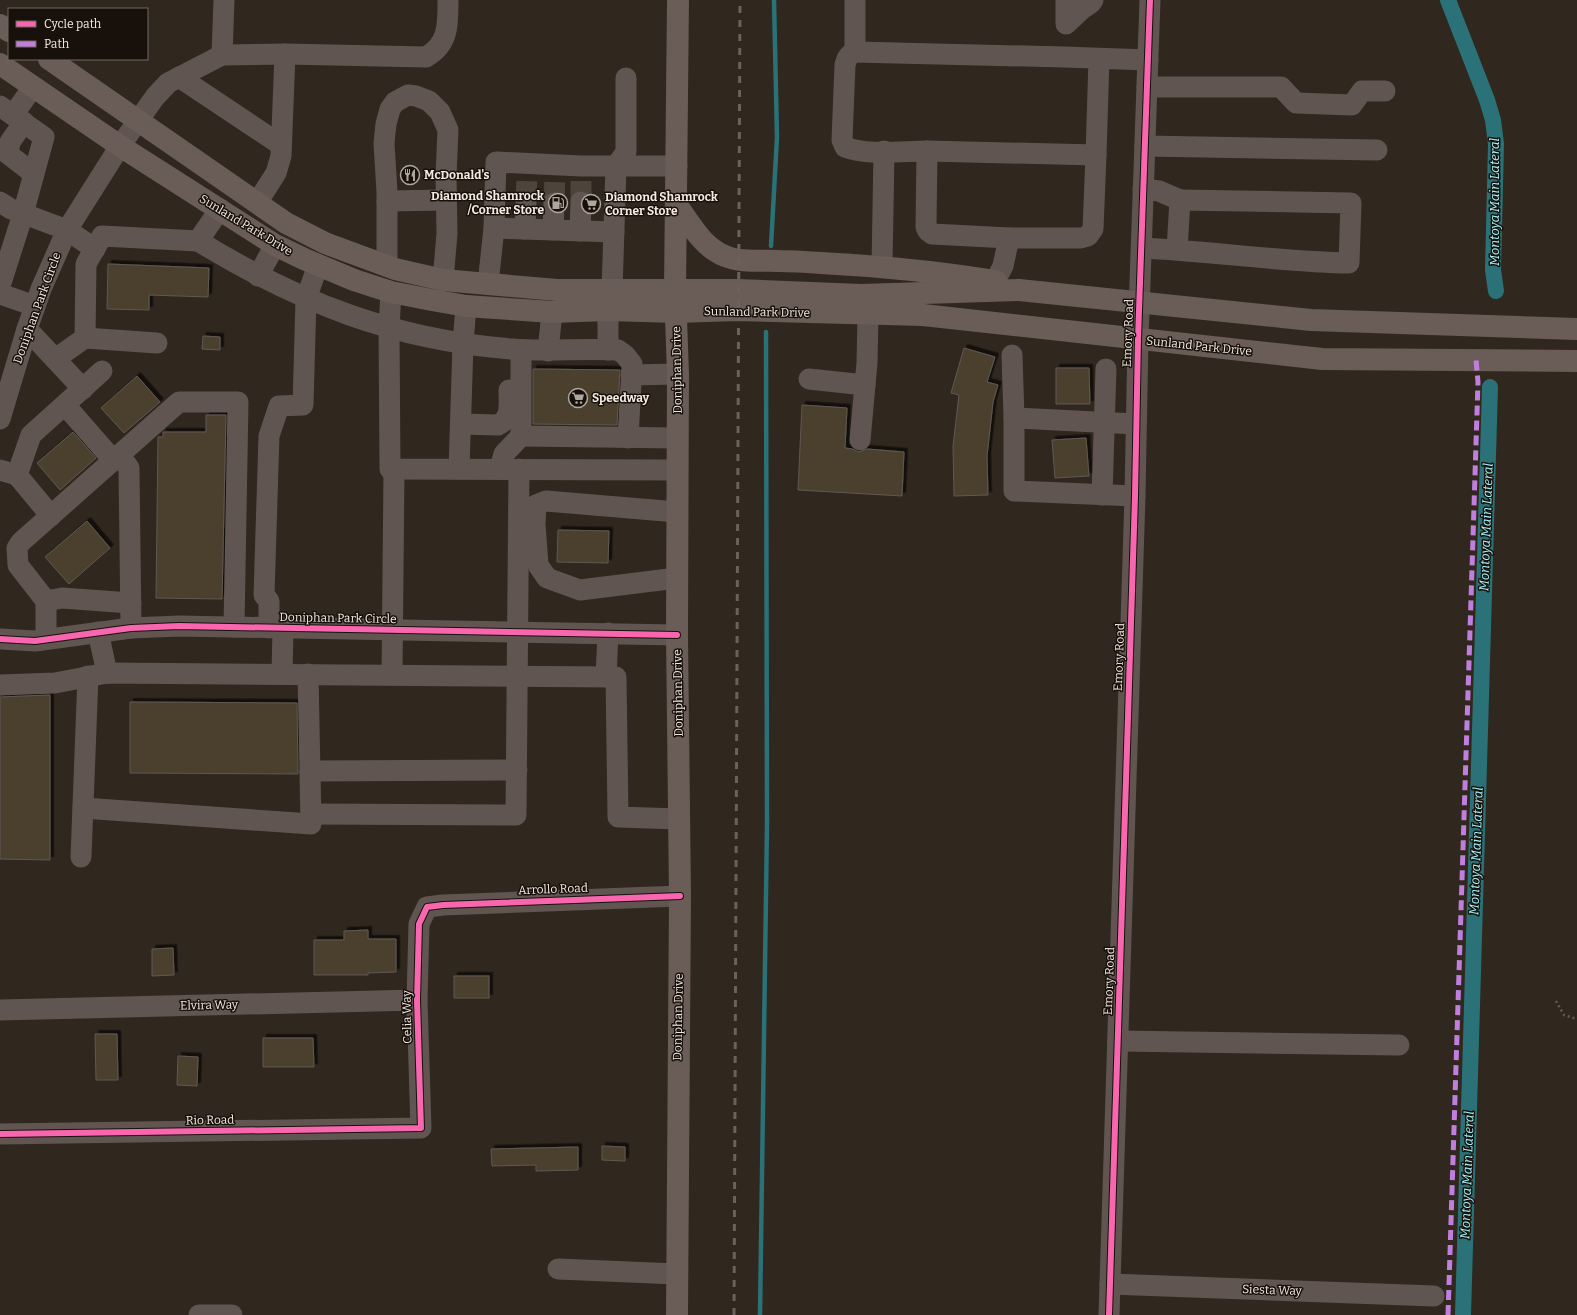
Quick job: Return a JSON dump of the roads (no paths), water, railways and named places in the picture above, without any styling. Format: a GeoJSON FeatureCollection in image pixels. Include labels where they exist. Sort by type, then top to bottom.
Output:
{"type":"FeatureCollection","features":[{"type":"Feature","properties":{"kind":"main road","name":"Doniphan Drive"},"geometry":{"type":"LineString","coordinates":[[677,1315],[680,896],[677,635],[678,374],[676,312],[678,0]]}},
{"type":"Feature","properties":{"kind":"main road","name":"Sunland Park Drive"},"geometry":{"type":"LineString","coordinates":[[50,60],[286,223],[325,243],[387,266],[442,280],[557,290],[676,312],[738,310],[868,315],[923,315],[1138,340],[1322,359],[1577,361]]}},
{"type":"Feature","properties":{"kind":"main road","name":"Sunland Park Drive"},"geometry":{"type":"LineString","coordinates":[[0,64],[120,146],[275,245],[354,280],[391,292],[466,306],[552,312],[676,290],[861,294],[993,286]]}},
{"type":"Feature","properties":{"kind":"main road"},"geometry":{"type":"LineString","coordinates":[[676,204],[707,244],[726,257],[739,260],[882,266],[948,273],[993,286],[1019,290],[1311,320],[1577,329]]}},
{"type":"Feature","properties":{"kind":"street"},"geometry":{"type":"LineString","coordinates":[[224,0],[222,55],[285,54],[426,57],[442,44],[448,25],[448,0]]}},
{"type":"Feature","properties":{"kind":"street"},"geometry":{"type":"LineString","coordinates":[[855,0],[855,52]]}},
{"type":"Feature","properties":{"kind":"street"},"geometry":{"type":"LineString","coordinates":[[1064,57],[1066,0]]}},
{"type":"Feature","properties":{"kind":"street"},"geometry":{"type":"LineString","coordinates":[[1066,24],[1093,0]]}},
{"type":"Feature","properties":{"kind":"street","name":"Emory Road"},"geometry":{"type":"LineString","coordinates":[[1109,1315],[1135,496],[1138,340],[1150,0]]}},
{"type":"Feature","properties":{"kind":"street"},"geometry":{"type":"LineString","coordinates":[[1096,155],[884,151],[853,150],[845,147],[842,140],[846,59],[849,55],[855,52],[1148,60]]}},
{"type":"Feature","properties":{"kind":"street"},"geometry":{"type":"LineString","coordinates":[[257,203],[276,173],[281,156],[285,54]]}},
{"type":"Feature","properties":{"kind":"street","name":"Doniphan Park Circle"},"geometry":{"type":"LineString","coordinates":[[0,419],[35,306],[67,230],[137,120],[155,97],[168,83],[222,55]]}},
{"type":"Feature","properties":{"kind":"street"},"geometry":{"type":"LineString","coordinates":[[927,151],[926,227],[932,234],[1009,238],[1082,238],[1088,236],[1093,229],[1099,59]]}},
{"type":"Feature","properties":{"kind":"street"},"geometry":{"type":"LineString","coordinates":[[179,77],[281,144]]}},
{"type":"Feature","properties":{"kind":"street"},"geometry":{"type":"LineString","coordinates":[[608,350],[616,166],[626,152],[626,78]]}},
{"type":"Feature","properties":{"kind":"street"},"geometry":{"type":"LineString","coordinates":[[33,86],[12,114],[8,154],[34,174]]}},
{"type":"Feature","properties":{"kind":"street"},"geometry":{"type":"LineString","coordinates":[[1147,87],[1282,87],[1296,103],[1352,105],[1362,91],[1385,91]]}},
{"type":"Feature","properties":{"kind":"street"},"geometry":{"type":"LineString","coordinates":[[387,266],[384,143],[387,116],[395,102],[408,95],[416,96],[430,101],[440,112],[448,130],[446,200],[447,234],[442,280]]}},
{"type":"Feature","properties":{"kind":"street"},"geometry":{"type":"LineString","coordinates":[[0,286],[23,214],[44,136],[12,114]]}},
{"type":"Feature","properties":{"kind":"street"},"geometry":{"type":"LineString","coordinates":[[1145,146],[1377,150]]}},
{"type":"Feature","properties":{"kind":"street"},"geometry":{"type":"LineString","coordinates":[[882,266],[884,151]]}},
{"type":"Feature","properties":{"kind":"street"},"geometry":{"type":"LineString","coordinates":[[488,284],[494,228],[496,162],[527,169],[581,170],[616,166],[677,166]]}},
{"type":"Feature","properties":{"kind":"street"},"geometry":{"type":"LineString","coordinates":[[1142,248],[1307,262],[1349,263],[1352,203],[1180,200],[1159,191],[1143,189]]}},
{"type":"Feature","properties":{"kind":"street"},"geometry":{"type":"LineString","coordinates":[[386,201],[446,200]]}},
{"type":"Feature","properties":{"kind":"street"},"geometry":{"type":"LineString","coordinates":[[1177,250],[1180,200]]}},
{"type":"Feature","properties":{"kind":"street"},"geometry":{"type":"LineString","coordinates":[[0,202],[11,209],[67,230],[95,249]]}},
{"type":"Feature","properties":{"kind":"street"},"geometry":{"type":"LineString","coordinates":[[525,229],[526,202]]}},
{"type":"Feature","properties":{"kind":"street"},"geometry":{"type":"LineString","coordinates":[[580,231],[581,202]]}},
{"type":"Feature","properties":{"kind":"street"},"geometry":{"type":"LineString","coordinates":[[553,230],[554,203]]}},
{"type":"Feature","properties":{"kind":"street"},"geometry":{"type":"LineString","coordinates":[[198,241],[220,209]]}},
{"type":"Feature","properties":{"kind":"street"},"geometry":{"type":"LineString","coordinates":[[494,228],[614,232]]}},
{"type":"Feature","properties":{"kind":"street"},"geometry":{"type":"LineString","coordinates":[[85,338],[86,264],[102,236],[198,241],[258,276],[306,299],[360,319],[390,328],[462,344],[515,350],[618,350],[629,359],[632,364],[619,437],[611,470]]}},
{"type":"Feature","properties":{"kind":"street"},"geometry":{"type":"LineString","coordinates":[[993,286],[1003,266],[1009,238]]}},
{"type":"Feature","properties":{"kind":"street"},"geometry":{"type":"LineString","coordinates":[[258,276],[275,245]]}},
{"type":"Feature","properties":{"kind":"street"},"geometry":{"type":"LineString","coordinates":[[282,674],[276,628],[269,601],[264,595],[269,436],[279,406],[303,405],[306,299],[318,265]]}},
{"type":"Feature","properties":{"kind":"street"},"geometry":{"type":"LineString","coordinates":[[391,292],[390,469],[677,470]]}},
{"type":"Feature","properties":{"kind":"street"},"geometry":{"type":"LineString","coordinates":[[0,294],[35,306]]}},
{"type":"Feature","properties":{"kind":"street"},"geometry":{"type":"LineString","coordinates":[[459,469],[462,344],[466,306]]}},
{"type":"Feature","properties":{"kind":"street"},"geometry":{"type":"LineString","coordinates":[[548,351],[552,312]]}},
{"type":"Feature","properties":{"kind":"street"},"geometry":{"type":"LineString","coordinates":[[860,440],[867,364],[868,315]]}},
{"type":"Feature","properties":{"kind":"street"},"geometry":{"type":"LineString","coordinates":[[27,329],[83,388]]}},
{"type":"Feature","properties":{"kind":"street"},"geometry":{"type":"LineString","coordinates":[[55,359],[85,338],[157,343]]}},
{"type":"Feature","properties":{"kind":"street"},"geometry":{"type":"LineString","coordinates":[[460,424],[498,425],[506,420],[509,415],[515,350]]}},
{"type":"Feature","properties":{"kind":"street"},"geometry":{"type":"LineString","coordinates":[[515,350],[521,436]]}},
{"type":"Feature","properties":{"kind":"street"},"geometry":{"type":"LineString","coordinates":[[1012,355],[1014,491],[1135,496]]}},
{"type":"Feature","properties":{"kind":"street"},"geometry":{"type":"LineString","coordinates":[[1102,495],[1106,369]]}},
{"type":"Feature","properties":{"kind":"street"},"geometry":{"type":"LineString","coordinates":[[50,516],[9,472],[31,435],[102,371]]}},
{"type":"Feature","properties":{"kind":"street"},"geometry":{"type":"LineString","coordinates":[[631,375],[678,374]]}},
{"type":"Feature","properties":{"kind":"street"},"geometry":{"type":"LineString","coordinates":[[809,379],[865,385]]}},
{"type":"Feature","properties":{"kind":"street"},"geometry":{"type":"LineString","coordinates":[[46,639],[46,600],[18,565],[17,548],[21,542],[179,402],[238,402],[234,627]]}},
{"type":"Feature","properties":{"kind":"street"},"geometry":{"type":"LineString","coordinates":[[65,405],[116,457],[129,468],[132,628]]}},
{"type":"Feature","properties":{"kind":"street"},"geometry":{"type":"LineString","coordinates":[[1014,418],[1136,424]]}},
{"type":"Feature","properties":{"kind":"street"},"geometry":{"type":"LineString","coordinates":[[677,438],[521,436],[504,454],[510,469],[534,504],[538,565],[547,578],[580,590],[677,578]]}},
{"type":"Feature","properties":{"kind":"street"},"geometry":{"type":"LineString","coordinates":[[311,814],[516,815],[519,581],[534,504],[546,470],[551,436]]}},
{"type":"Feature","properties":{"kind":"street"},"geometry":{"type":"LineString","coordinates":[[392,675],[394,469]]}},
{"type":"Feature","properties":{"kind":"street"},"geometry":{"type":"LineString","coordinates":[[534,504],[677,512]]}},
{"type":"Feature","properties":{"kind":"street"},"geometry":{"type":"LineString","coordinates":[[519,581],[539,581],[547,578]]}},
{"type":"Feature","properties":{"kind":"street"},"geometry":{"type":"LineString","coordinates":[[46,600],[62,598],[131,603]]}},
{"type":"Feature","properties":{"kind":"street","name":"Doniphan Park Circle"},"geometry":{"type":"LineString","coordinates":[[0,639],[35,641],[132,628],[179,626],[677,635]]}},
{"type":"Feature","properties":{"kind":"street"},"geometry":{"type":"LineString","coordinates":[[81,857],[83,808],[97,675],[98,632]]}},
{"type":"Feature","properties":{"kind":"street"},"geometry":{"type":"LineString","coordinates":[[606,676],[608,633]]}},
{"type":"Feature","properties":{"kind":"street"},"geometry":{"type":"LineString","coordinates":[[83,808],[311,824],[308,674]]}},
{"type":"Feature","properties":{"kind":"street"},"geometry":{"type":"LineString","coordinates":[[0,684],[55,683],[97,675],[308,674],[616,677],[618,817],[679,819]]}},
{"type":"Feature","properties":{"kind":"street"},"geometry":{"type":"LineString","coordinates":[[310,770],[517,770]]}},
{"type":"Feature","properties":{"kind":"street","name":"Arrollo Road"},"geometry":{"type":"LineString","coordinates":[[428,907],[443,905],[680,896]]}},
{"type":"Feature","properties":{"kind":"street","name":"Celia Way"},"geometry":{"type":"LineString","coordinates":[[421,1128],[417,1000],[419,924],[428,907]]}},
{"type":"Feature","properties":{"kind":"street","name":"Elvira Way"},"geometry":{"type":"LineString","coordinates":[[0,1010],[417,1000]]}},
{"type":"Feature","properties":{"kind":"street"},"geometry":{"type":"LineString","coordinates":[[1118,1041],[1399,1045]]}},
{"type":"Feature","properties":{"kind":"street","name":"Rio Road"},"geometry":{"type":"LineString","coordinates":[[0,1134],[421,1128]]}},
{"type":"Feature","properties":{"kind":"street"},"geometry":{"type":"LineString","coordinates":[[558,1269],[677,1274]]}},
{"type":"Feature","properties":{"kind":"street","name":"Siesta Way"},"geometry":{"type":"LineString","coordinates":[[1110,1284],[1434,1296]]}},
{"type":"Feature","properties":{"kind":"street"},"geometry":{"type":"LineString","coordinates":[[199,1315],[232,1315]]}},
{"type":"Feature","properties":{"kind":"waterway"},"geometry":{"type":"LineString","coordinates":[[771,246],[777,137],[774,0]]}},
{"type":"Feature","properties":{"kind":"waterway","name":"Montoya Main Lateral"},"geometry":{"type":"LineString","coordinates":[[1448,0],[1487,100],[1493,120],[1496,144],[1493,270],[1496,291]]}},
{"type":"Feature","properties":{"kind":"waterway"},"geometry":{"type":"LineString","coordinates":[[760,1315],[767,825],[766,332]]}},
{"type":"Feature","properties":{"kind":"waterway","name":"Montoya Main Lateral"},"geometry":{"type":"LineString","coordinates":[[1463,1315],[1490,387]]}},
{"type":"Feature","properties":{"kind":"tunnel"},"geometry":{"type":"LineString","coordinates":[[581,174],[581,202]]}},
{"type":"Feature","properties":{"kind":"tunnel"},"geometry":{"type":"LineString","coordinates":[[526,202],[527,175]]}},
{"type":"Feature","properties":{"kind":"tunnel"},"geometry":{"type":"LineString","coordinates":[[554,203],[555,175]]}},
{"type":"Feature","properties":{"kind":"railway"},"geometry":{"type":"LineString","coordinates":[[734,1315],[740,0]]}},
{"type":"Feature","properties":{"kind":"place","name":"McDonald's"},"geometry":{"type":"Point","coordinates":[410,175]}},
{"type":"Feature","properties":{"kind":"place","name":"Diamond Shamrock /Corner Store"},"geometry":{"type":"Point","coordinates":[558,203]}},
{"type":"Feature","properties":{"kind":"place","name":"Diamond Shamrock Corner Store"},"geometry":{"type":"Point","coordinates":[591,204]}},
{"type":"Feature","properties":{"kind":"place","name":"Speedway"},"geometry":{"type":"Point","coordinates":[578,398]}}]}
